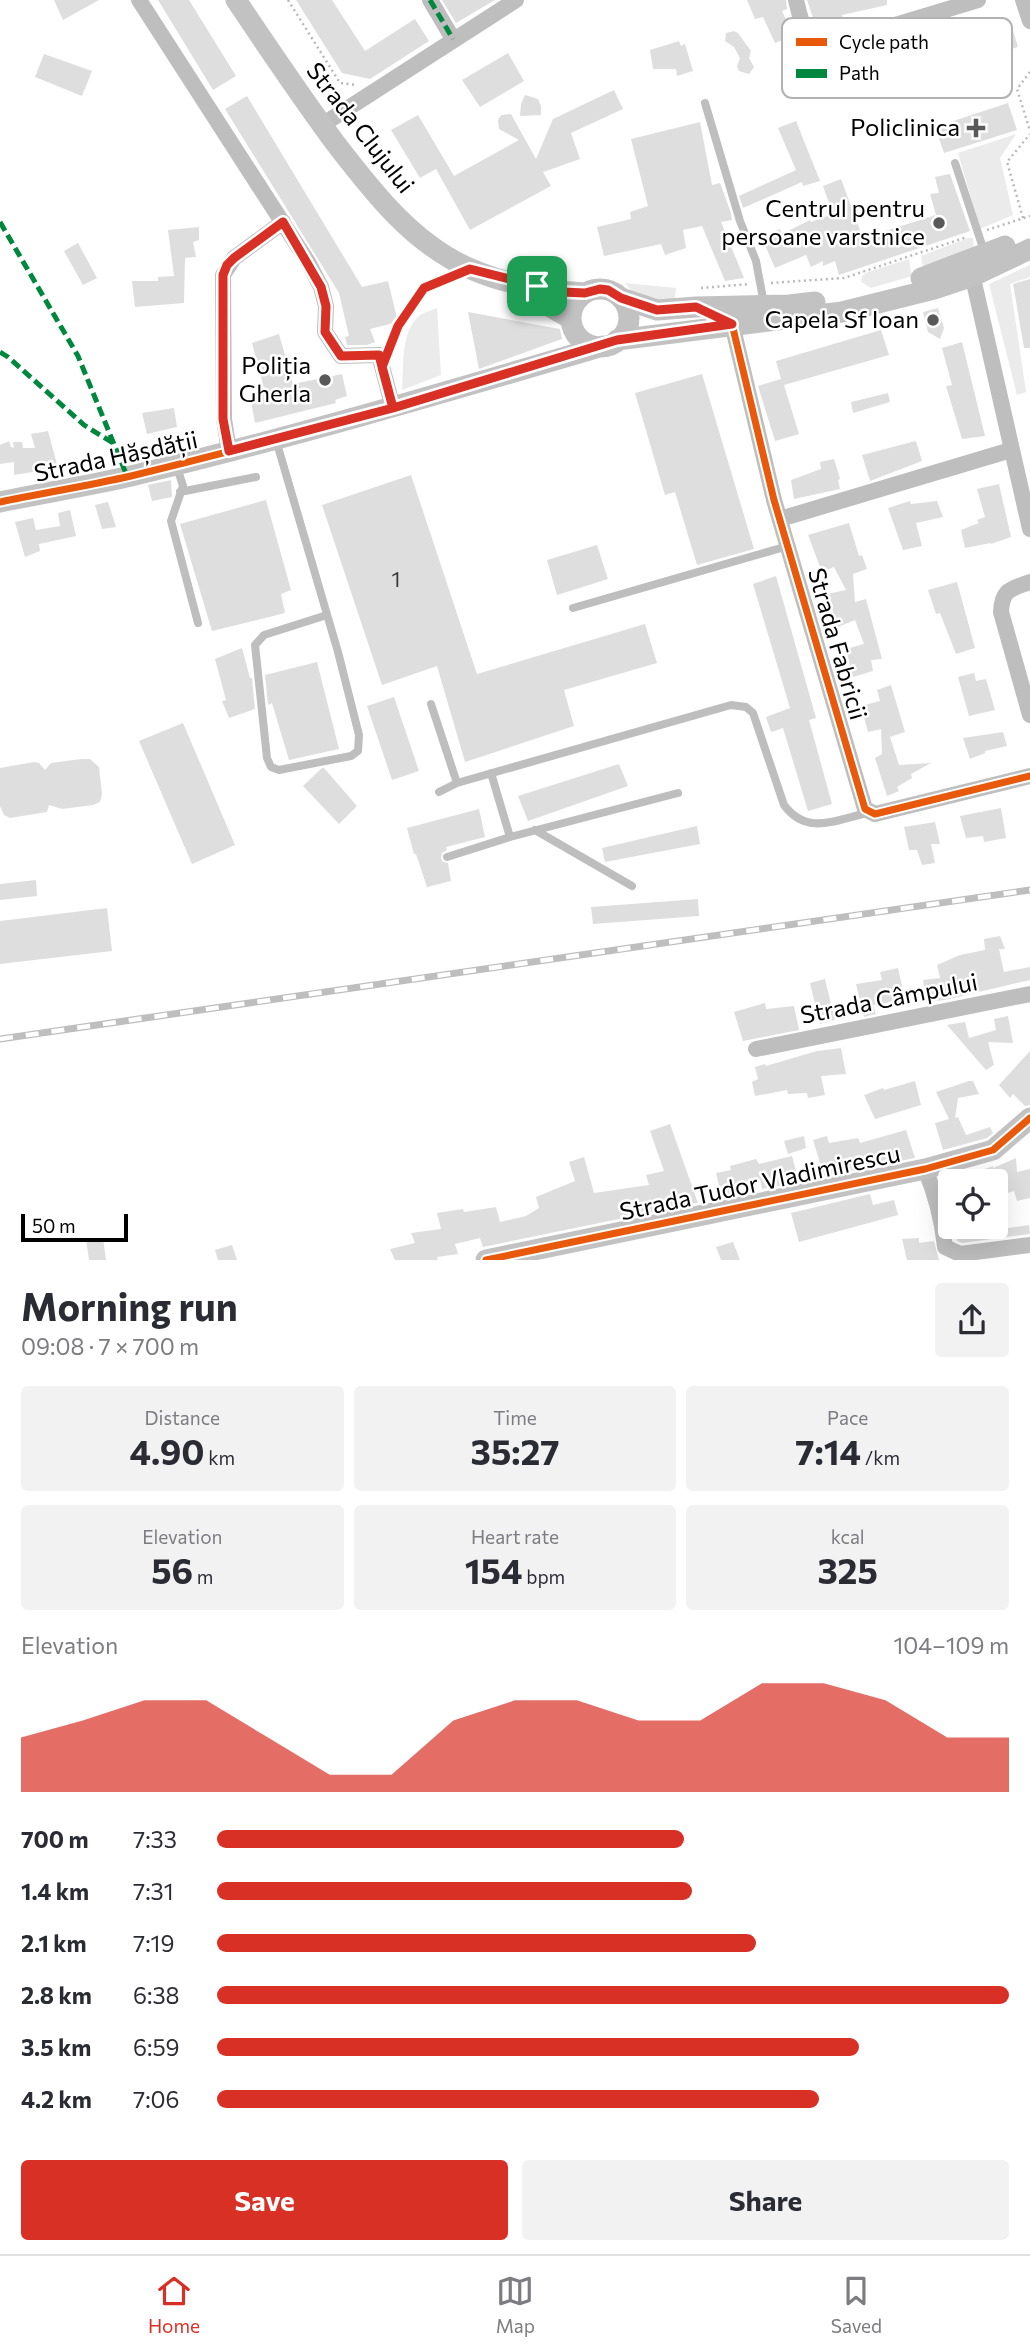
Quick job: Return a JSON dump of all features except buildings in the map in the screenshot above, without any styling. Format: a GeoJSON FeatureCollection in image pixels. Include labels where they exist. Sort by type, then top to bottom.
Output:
{"type":"FeatureCollection","features":[{"type":"Feature","properties":{"kind":"main road","name":"Strada Clujului"},"geometry":{"type":"LineString","coordinates":[[236,0],[282,70],[377,197],[414,233],[470,269],[562,292],[585,293],[600,289],[657,310],[696,298],[766,313]]}},
{"type":"Feature","properties":{"kind":"main road"},"geometry":{"type":"LineString","coordinates":[[610,343],[732,324],[766,313],[842,312],[922,292],[975,264],[1027,227]]}},
{"type":"Feature","properties":{"kind":"main road"},"geometry":{"type":"LineString","coordinates":[[975,264],[1030,248]]}},
{"type":"Feature","properties":{"kind":"main road","name":"Strada Clujului"},"geometry":{"type":"LineString","coordinates":[[505,279],[573,327],[588,344],[610,343]]}},
{"type":"Feature","properties":{"kind":"main road"},"geometry":{"type":"LineString","coordinates":[[553,361],[573,327],[574,304],[585,293]]}},
{"type":"Feature","properties":{"kind":"main road"},"geometry":{"type":"LineString","coordinates":[[610,343],[626,328],[628,320],[621,298]]}},
{"type":"Feature","properties":{"kind":"main road","name":"Strada Hășdății"},"geometry":{"type":"LineString","coordinates":[[0,502],[229,451],[393,408],[610,343]]}},
{"type":"Feature","properties":{"kind":"main road","name":"Strada Tudor Vladimirescu"},"geometry":{"type":"LineString","coordinates":[[486,1260],[925,1169],[993,1150],[1030,1118]]}},
{"type":"Feature","properties":{"kind":"street"},"geometry":{"type":"LineString","coordinates":[[139,0],[283,222],[321,287],[326,306],[325,332],[341,356],[379,355],[393,408]]}},
{"type":"Feature","properties":{"kind":"street"},"geometry":{"type":"LineString","coordinates":[[430,0],[453,39]]}},
{"type":"Feature","properties":{"kind":"street"},"geometry":{"type":"LineString","coordinates":[[322,125],[516,0]]}},
{"type":"Feature","properties":{"kind":"street"},"geometry":{"type":"LineString","coordinates":[[796,0],[801,18]]}},
{"type":"Feature","properties":{"kind":"street"},"geometry":{"type":"LineString","coordinates":[[918,18],[978,0]]}},
{"type":"Feature","properties":{"kind":"street"},"geometry":{"type":"LineString","coordinates":[[1023,0],[1030,21]]}},
{"type":"Feature","properties":{"kind":"street"},"geometry":{"type":"LineString","coordinates":[[229,451],[223,419],[223,275],[234,258],[283,222]]}},
{"type":"Feature","properties":{"kind":"street"},"geometry":{"type":"LineString","coordinates":[[975,264],[1011,450],[1030,529]]}},
{"type":"Feature","properties":{"kind":"street"},"geometry":{"type":"LineString","coordinates":[[696,298],[732,324]]}},
{"type":"Feature","properties":{"kind":"street","name":"Strada Fabricii"},"geometry":{"type":"LineString","coordinates":[[732,324],[779,519],[868,812]]}},
{"type":"Feature","properties":{"kind":"street"},"geometry":{"type":"LineString","coordinates":[[779,519],[1011,450]]}},
{"type":"Feature","properties":{"kind":"street"},"geometry":{"type":"LineString","coordinates":[[1030,582],[1007,591],[1002,599],[1001,612],[1030,715]]}},
{"type":"Feature","properties":{"kind":"street"},"geometry":{"type":"LineString","coordinates":[[868,812],[875,814],[1030,776]]}},
{"type":"Feature","properties":{"kind":"street","name":"Strada Câmpului"},"geometry":{"type":"LineString","coordinates":[[756,1049],[1030,995]]}},
{"type":"Feature","properties":{"kind":"street"},"geometry":{"type":"LineString","coordinates":[[925,1169],[943,1221],[945,1247],[960,1254],[1030,1245]]}},
{"type":"Feature","properties":{"kind":"lane"},"geometry":{"type":"LineString","coordinates":[[705,103],[740,221],[756,261],[766,313]]}},
{"type":"Feature","properties":{"kind":"lane"},"geometry":{"type":"LineString","coordinates":[[955,163],[977,234],[975,264]]}},
{"type":"Feature","properties":{"kind":"lane"},"geometry":{"type":"LineString","coordinates":[[275,439],[327,615],[359,735],[358,751],[351,756],[279,771],[271,767],[267,758],[255,645],[264,635],[327,615]]}},
{"type":"Feature","properties":{"kind":"lane"},"geometry":{"type":"LineString","coordinates":[[177,464],[183,486],[171,521],[198,624]]}},
{"type":"Feature","properties":{"kind":"lane"},"geometry":{"type":"LineString","coordinates":[[180,492],[256,477]]}},
{"type":"Feature","properties":{"kind":"lane"},"geometry":{"type":"LineString","coordinates":[[573,608],[788,546]]}},
{"type":"Feature","properties":{"kind":"lane"},"geometry":{"type":"LineString","coordinates":[[431,704],[457,783]]}},
{"type":"Feature","properties":{"kind":"lane"},"geometry":{"type":"LineString","coordinates":[[439,792],[457,783],[730,705],[746,707],[753,713],[784,805],[792,815],[802,822],[818,824],[868,812]]}},
{"type":"Feature","properties":{"kind":"lane"},"geometry":{"type":"LineString","coordinates":[[491,773],[510,836]]}},
{"type":"Feature","properties":{"kind":"lane"},"geometry":{"type":"LineString","coordinates":[[447,857],[510,836],[678,793]]}},
{"type":"Feature","properties":{"kind":"lane"},"geometry":{"type":"LineString","coordinates":[[535,831],[632,886]]}},
{"type":"Feature","properties":{"kind":"path"},"geometry":{"type":"LineString","coordinates":[[288,0],[340,83],[377,88]]}},
{"type":"Feature","properties":{"kind":"path"},"geometry":{"type":"LineString","coordinates":[[1027,227],[1007,162],[1030,132],[1017,89],[1030,72]]}},
{"type":"Feature","properties":{"kind":"path"},"geometry":{"type":"LineString","coordinates":[[1027,227],[1030,216]]}},
{"type":"Feature","properties":{"kind":"path"},"geometry":{"type":"LineString","coordinates":[[696,298],[761,284],[844,278],[977,234],[1027,227]]}},
{"type":"Feature","properties":{"kind":"path"},"geometry":{"type":"LineString","coordinates":[[382,367],[398,326],[424,288],[470,269]]}},
{"type":"Feature","properties":{"kind":"shaded area"},"geometry":{"type":"Polygon","coordinates":[[[1016,134],[1000,158],[1013,215],[980,229],[958,153],[1016,134]]]}},
{"type":"Feature","properties":{"kind":"shaded area"},"geometry":{"type":"Polygon","coordinates":[[[973,238],[974,249],[928,271],[922,264],[921,256],[973,238]]]}},
{"type":"Feature","properties":{"kind":"shaded area"},"geometry":{"type":"Polygon","coordinates":[[[909,259],[912,276],[871,288],[861,282],[862,276],[868,272],[909,259]]]}},
{"type":"Feature","properties":{"kind":"shaded area"},"geometry":{"type":"Polygon","coordinates":[[[1030,265],[1030,277],[1010,284],[1026,392],[1017,395],[989,284],[1030,265]]]}},
{"type":"Feature","properties":{"kind":"shaded area"},"geometry":{"type":"Polygon","coordinates":[[[625,283],[676,288],[675,299],[640,300],[625,283]]]}},
{"type":"Feature","properties":{"kind":"shaded area"},"geometry":{"type":"Polygon","coordinates":[[[437,308],[441,375],[402,390],[408,334],[419,316],[437,308]]]}},
{"type":"Feature","properties":{"kind":"railway"},"geometry":{"type":"LineString","coordinates":[[0,1039],[1030,890]]}},
{"type":"Feature","properties":{"kind":"marked path"},"geometry":{"type":"LineString","coordinates":[[430,0],[453,39]]}},
{"type":"Feature","properties":{"kind":"marked path"},"geometry":{"type":"LineString","coordinates":[[0,222],[78,356],[127,476]]}},
{"type":"Feature","properties":{"kind":"marked path"},"geometry":{"type":"LineString","coordinates":[[0,352],[84,425],[113,443]]}},
{"type":"Feature","properties":{"kind":"cycle path"},"geometry":{"type":"LineString","coordinates":[[696,307],[732,324],[774,500],[865,809],[875,814],[1030,776]]}},
{"type":"Feature","properties":{"kind":"cycle path"},"geometry":{"type":"LineString","coordinates":[[0,502],[131,476],[250,446],[603,346]]}},
{"type":"Feature","properties":{"kind":"cycle path"},"geometry":{"type":"LineString","coordinates":[[486,1260],[925,1169],[993,1150],[1030,1118]]}},
{"type":"Feature","properties":{"kind":"place","name":"Policlinica"},"geometry":{"type":"Point","coordinates":[976,128]}},
{"type":"Feature","properties":{"kind":"place","name":"Centrul pentru persoane varstnice"},"geometry":{"type":"Point","coordinates":[939,223]}},
{"type":"Feature","properties":{"kind":"place","name":"Capela Sf Ioan"},"geometry":{"type":"Point","coordinates":[933,320]}},
{"type":"Feature","properties":{"kind":"place","name":"Poliția Gherla"},"geometry":{"type":"Point","coordinates":[325,380]}},
{"type":"Feature","properties":{"kind":"route"},"geometry":{"type":"LineString","coordinates":[[537,286],[470,269],[424,288],[398,326],[388,358],[382,367],[393,408],[229,451],[223,419],[223,275],[234,258],[283,222],[321,287],[326,306],[325,332],[341,356],[379,355],[393,408],[617,340],[732,324],[696,307],[657,310],[621,298],[608,290],[562,292],[537,286]]}}]}
